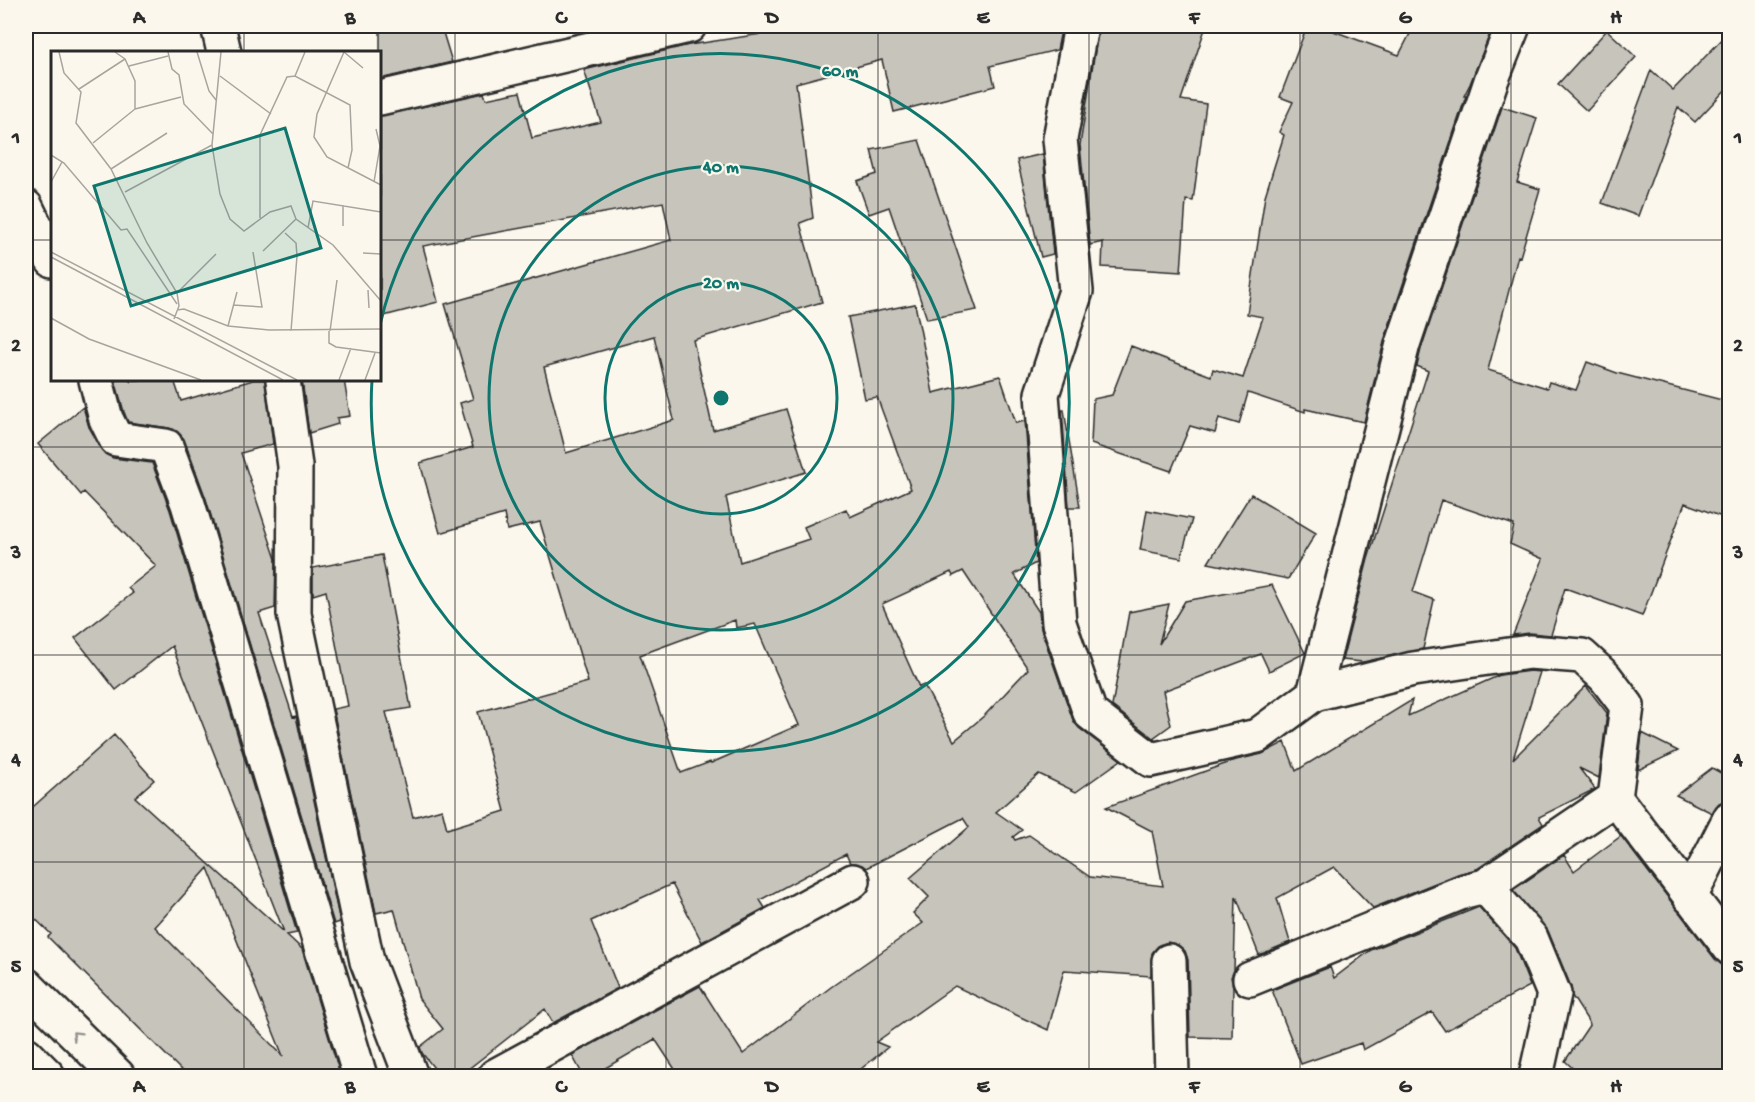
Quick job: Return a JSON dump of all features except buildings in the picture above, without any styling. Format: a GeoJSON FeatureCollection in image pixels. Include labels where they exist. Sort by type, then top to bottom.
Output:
{"type":"FeatureCollection","features":[{"type":"Feature","properties":{"kind":"street"},"geometry":{"type":"LineString","coordinates":[[218,26],[224,51]]}},
{"type":"Feature","properties":{"kind":"street"},"geometry":{"type":"LineString","coordinates":[[381,98],[689,26]]}},
{"type":"Feature","properties":{"kind":"street"},"geometry":{"type":"LineString","coordinates":[[1081,26],[1060,139],[1076,291],[1042,394],[1059,623],[1090,713],[1151,760],[1257,735],[1314,694],[1413,669],[1529,652],[1582,656],[1605,677],[1627,706],[1615,798],[1730,948]]}},
{"type":"Feature","properties":{"kind":"street"},"geometry":{"type":"LineString","coordinates":[[1314,694],[1403,344],[1491,81],[1513,26]]}},
{"type":"Feature","properties":{"kind":"street"},"geometry":{"type":"LineString","coordinates":[[26,207],[51,258]]}},
{"type":"Feature","properties":{"kind":"street"},"geometry":{"type":"LineString","coordinates":[[96,381],[106,419],[116,439],[166,446],[188,504],[360,1077]]}},
{"type":"Feature","properties":{"kind":"street"},"geometry":{"type":"LineString","coordinates":[[283,381],[295,466],[294,614],[367,962],[411,1077]]}},
{"type":"Feature","properties":{"kind":"street"},"geometry":{"type":"LineString","coordinates":[[1251,979],[1465,891],[1485,886],[1615,798]]}},
{"type":"Feature","properties":{"kind":"street"},"geometry":{"type":"LineString","coordinates":[[1690,897],[1730,818]]}},
{"type":"Feature","properties":{"kind":"street"},"geometry":{"type":"LineString","coordinates":[[495,1077],[853,881]]}},
{"type":"Feature","properties":{"kind":"street"},"geometry":{"type":"LineString","coordinates":[[1485,886],[1531,938],[1554,994],[1536,1077]]}},
{"type":"Feature","properties":{"kind":"street"},"geometry":{"type":"LineString","coordinates":[[1169,961],[1172,1077]]}},
{"type":"Feature","properties":{"kind":"street"},"geometry":{"type":"LineString","coordinates":[[26,985],[118,1077]]}},
{"type":"Feature","properties":{"kind":"street"},"geometry":{"type":"LineString","coordinates":[[26,1054],[48,1077]]}}]}
